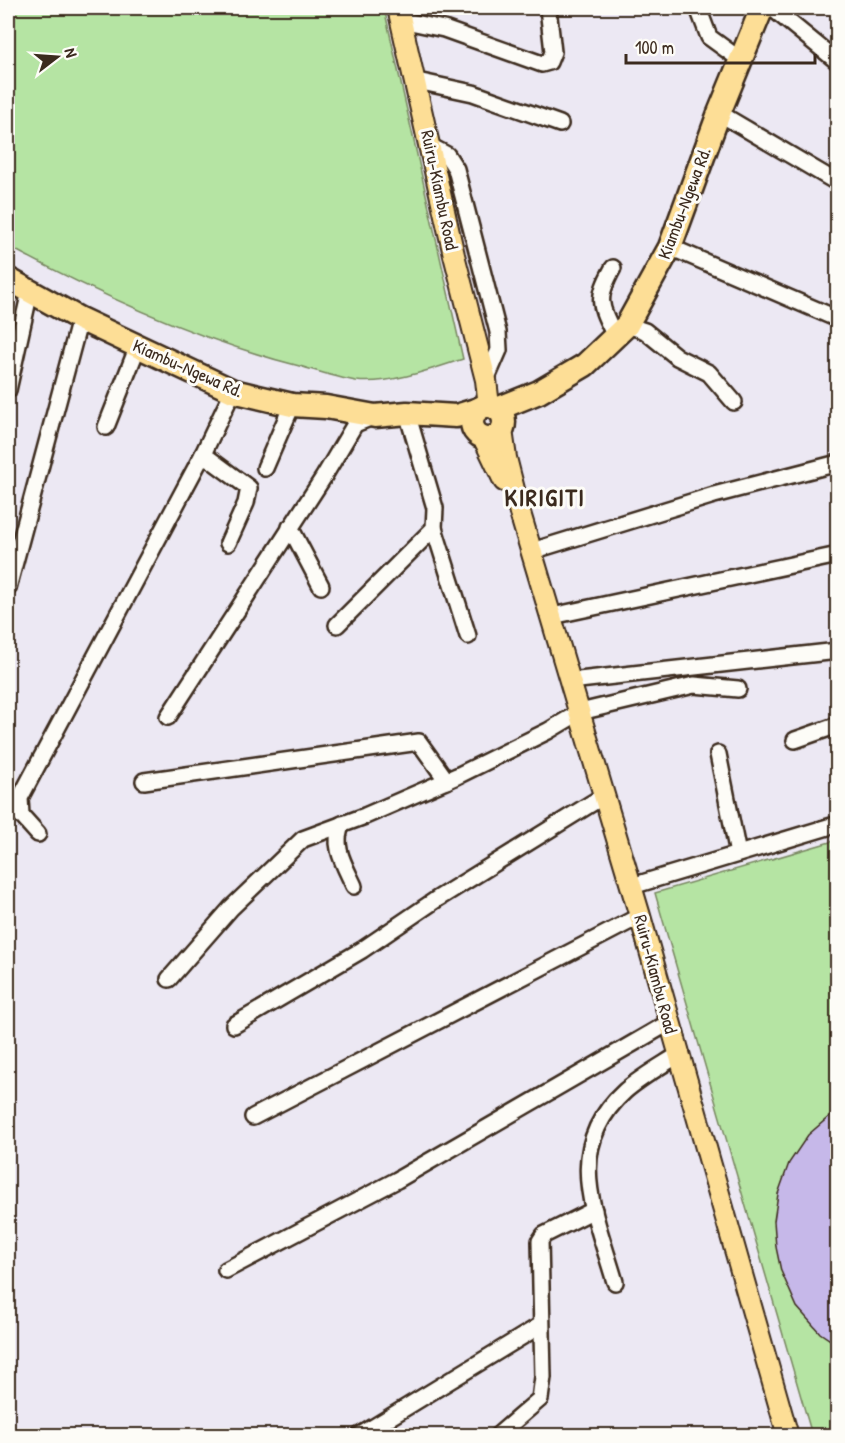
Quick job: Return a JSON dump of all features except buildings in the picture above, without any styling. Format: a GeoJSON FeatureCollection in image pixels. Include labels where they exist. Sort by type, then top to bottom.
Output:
{"type":"FeatureCollection","features":[{"type":"Feature","properties":{"kind":"highway","name":"Kiambu-Ngewa Rd."},"geometry":{"type":"LineString","coordinates":[[8,279],[80,319],[233,391],[292,405],[326,407],[375,416],[412,413],[490,421],[585,365],[621,330],[670,247],[719,113],[762,8]]}},
{"type":"Feature","properties":{"kind":"main road","name":"Ruiru-Kiambu Road"},"geometry":{"type":"LineString","coordinates":[[400,14],[417,81],[454,255],[485,376],[490,421],[506,458],[520,513],[632,886],[678,1055],[788,1436]]}},
{"type":"Feature","properties":{"kind":"street"},"geometry":{"type":"LineString","coordinates":[[400,14],[542,64],[549,62],[553,52],[548,8]]}},
{"type":"Feature","properties":{"kind":"street"},"geometry":{"type":"LineString","coordinates":[[698,8],[709,36],[742,61]]}},
{"type":"Feature","properties":{"kind":"street"},"geometry":{"type":"LineString","coordinates":[[772,8],[837,62]]}},
{"type":"Feature","properties":{"kind":"street"},"geometry":{"type":"LineString","coordinates":[[417,81],[482,95],[560,124]]}},
{"type":"Feature","properties":{"kind":"street"},"geometry":{"type":"LineString","coordinates":[[719,113],[837,183]]}},
{"type":"Feature","properties":{"kind":"street"},"geometry":{"type":"LineString","coordinates":[[430,146],[447,155],[452,162],[498,332],[499,350],[485,376]]}},
{"type":"Feature","properties":{"kind":"street"},"geometry":{"type":"LineString","coordinates":[[454,255],[471,233]]}},
{"type":"Feature","properties":{"kind":"street"},"geometry":{"type":"LineString","coordinates":[[670,247],[837,319]]}},
{"type":"Feature","properties":{"kind":"street"},"geometry":{"type":"LineString","coordinates":[[613,268],[600,294],[605,314],[621,330],[645,332],[677,357],[709,373],[734,402]]}},
{"type":"Feature","properties":{"kind":"street"},"geometry":{"type":"LineString","coordinates":[[8,390],[30,291]]}},
{"type":"Feature","properties":{"kind":"street"},"geometry":{"type":"LineString","coordinates":[[8,588],[80,319]]}},
{"type":"Feature","properties":{"kind":"street"},"geometry":{"type":"LineString","coordinates":[[106,427],[138,346]]}},
{"type":"Feature","properties":{"kind":"street"},"geometry":{"type":"LineString","coordinates":[[38,834],[18,809],[20,798],[203,454],[233,391]]}},
{"type":"Feature","properties":{"kind":"street"},"geometry":{"type":"LineString","coordinates":[[265,468],[292,405]]}},
{"type":"Feature","properties":{"kind":"street"},"geometry":{"type":"LineString","coordinates":[[412,413],[435,508],[434,528],[468,636]]}},
{"type":"Feature","properties":{"kind":"street"},"geometry":{"type":"LineString","coordinates":[[168,717],[356,424],[375,416]]}},
{"type":"Feature","properties":{"kind":"street"},"geometry":{"type":"LineString","coordinates":[[203,454],[249,488],[246,503],[228,543]]}},
{"type":"Feature","properties":{"kind":"street"},"geometry":{"type":"LineString","coordinates":[[532,551],[714,495],[837,463]]}},
{"type":"Feature","properties":{"kind":"street"},"geometry":{"type":"LineString","coordinates":[[290,527],[321,586]]}},
{"type":"Feature","properties":{"kind":"street"},"geometry":{"type":"LineString","coordinates":[[337,625],[434,528]]}},
{"type":"Feature","properties":{"kind":"street"},"geometry":{"type":"LineString","coordinates":[[552,616],[837,555]]}},
{"type":"Feature","properties":{"kind":"street"},"geometry":{"type":"LineString","coordinates":[[570,681],[837,651]]}},
{"type":"Feature","properties":{"kind":"street"},"geometry":{"type":"LineString","coordinates":[[169,980],[223,916],[303,839],[447,781],[549,731],[580,712],[694,685],[738,689]]}},
{"type":"Feature","properties":{"kind":"street"},"geometry":{"type":"LineString","coordinates":[[795,740],[837,725]]}},
{"type":"Feature","properties":{"kind":"street"},"geometry":{"type":"LineString","coordinates":[[144,781],[419,742],[447,781]]}},
{"type":"Feature","properties":{"kind":"street"},"geometry":{"type":"LineString","coordinates":[[718,754],[738,854]]}},
{"type":"Feature","properties":{"kind":"street"},"geometry":{"type":"LineString","coordinates":[[234,1025],[362,951],[437,899],[605,795]]}},
{"type":"Feature","properties":{"kind":"street"},"geometry":{"type":"LineString","coordinates":[[342,824],[337,838],[339,849],[354,886]]}},
{"type":"Feature","properties":{"kind":"street"},"geometry":{"type":"LineString","coordinates":[[632,886],[837,824]]}},
{"type":"Feature","properties":{"kind":"street"},"geometry":{"type":"LineString","coordinates":[[253,1117],[640,916]]}},
{"type":"Feature","properties":{"kind":"street"},"geometry":{"type":"LineString","coordinates":[[226,1270],[397,1180],[670,1022]]}},
{"type":"Feature","properties":{"kind":"street"},"geometry":{"type":"LineString","coordinates":[[615,1282],[594,1210],[586,1161],[597,1127],[610,1107],[626,1090],[678,1055]]}},
{"type":"Feature","properties":{"kind":"street"},"geometry":{"type":"LineString","coordinates":[[497,1436],[540,1399],[543,1377],[540,1241],[544,1235],[594,1210]]}},
{"type":"Feature","properties":{"kind":"street"},"geometry":{"type":"LineString","coordinates":[[359,1436],[541,1325]]}},
{"type":"Feature","properties":{"kind":"green space"},"geometry":{"type":"Polygon","coordinates":[[[8,8],[384,8],[463,359],[382,381],[356,381],[343,378],[227,344],[152,316],[8,246],[8,8]]]}},
{"type":"Feature","properties":{"kind":"green space"},"geometry":{"type":"Polygon","coordinates":[[[837,840],[837,1435],[812,1435],[655,893],[837,840]]]}},
{"type":"Feature","properties":{"kind":"district","name":"KIRIGITI"},"geometry":{"type":"Point","coordinates":[545,497]}}]}
